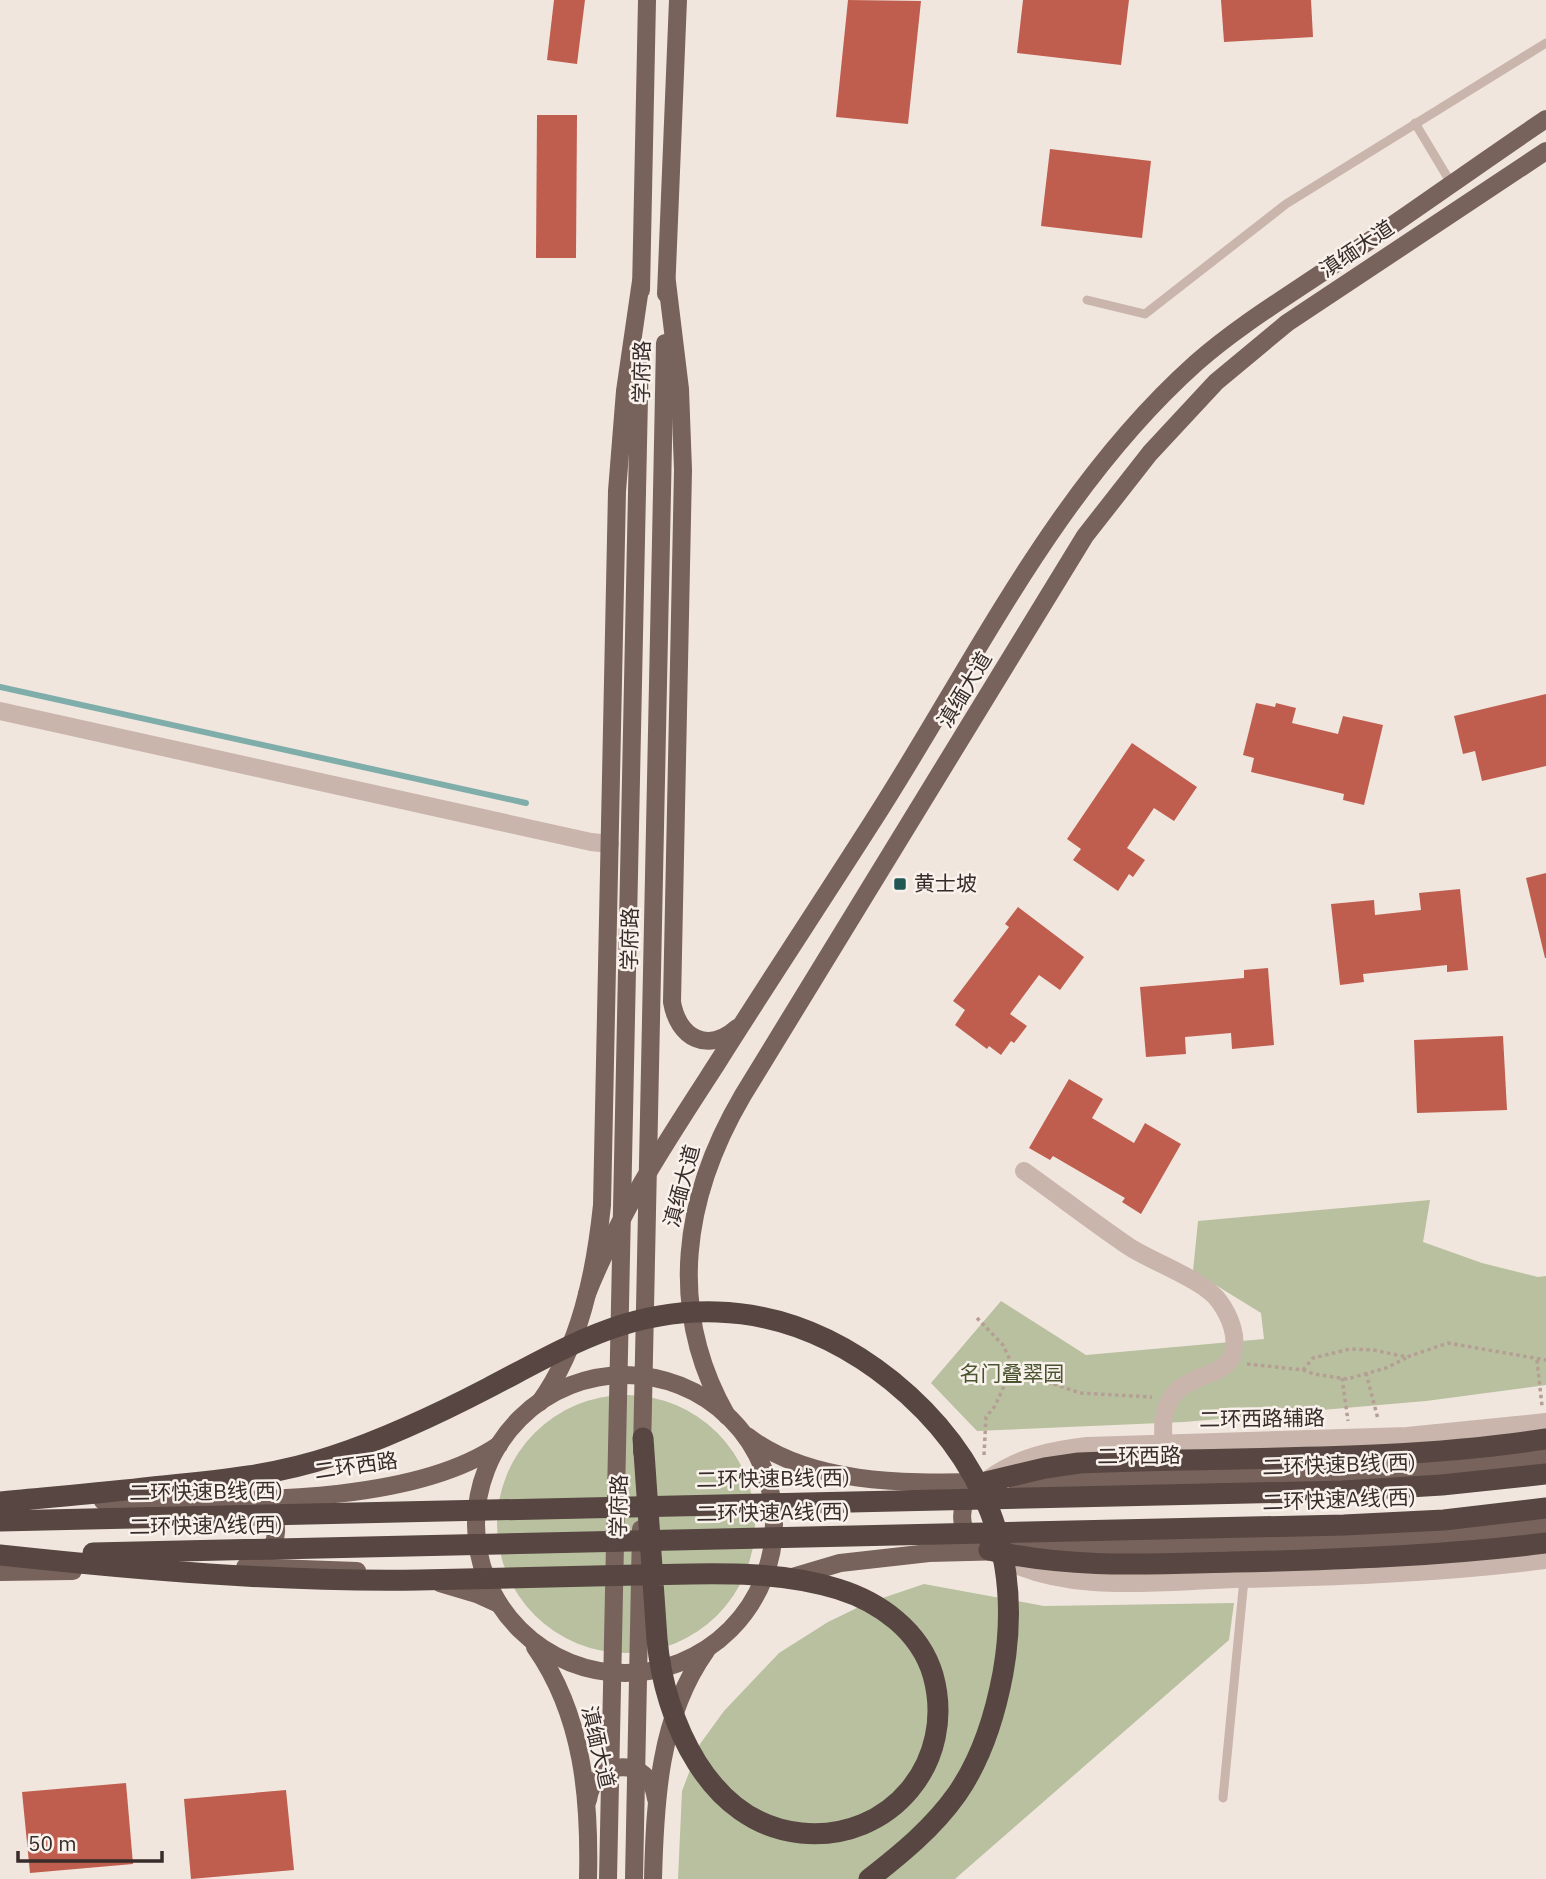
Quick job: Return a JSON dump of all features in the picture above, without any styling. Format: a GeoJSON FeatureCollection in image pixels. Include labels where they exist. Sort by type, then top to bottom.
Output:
{"type":"FeatureCollection","features":[{"type":"Feature","properties":{"kind":"highway"},"geometry":{"type":"LineString","coordinates":[[0,1503],[240,1478],[305,1465],[421,1421],[592,1334],[651,1317],[694,1312],[739,1314],[763,1317],[810,1331],[845,1348],[879,1371],[920,1406],[954,1444],[979,1483],[988,1504],[1006,1569],[1009,1615],[1005,1664],[994,1714],[978,1757],[958,1792],[933,1823],[869,1879]]}},
{"type":"Feature","properties":{"kind":"highway"},"geometry":{"type":"LineString","coordinates":[[986,1482],[1079,1463],[1424,1452],[1545,1428]]}},
{"type":"Feature","properties":{"kind":"highway"},"geometry":{"type":"LineString","coordinates":[[0,1555],[269,1577],[407,1580],[636,1575],[649,1575],[663,1575],[730,1573],[791,1578],[825,1585],[868,1601],[901,1623],[923,1651],[936,1687],[937,1731],[933,1751],[915,1785],[888,1810],[855,1827],[837,1831],[801,1833],[783,1830],[737,1807],[713,1784],[694,1759],[669,1704],[660,1663],[656,1626],[653,1586],[652,1572],[651,1559],[643,1438]]}},
{"type":"Feature","properties":{"kind":"highway","name":"二环快速B线(西)"},"geometry":{"type":"LineString","coordinates":[[0,1521],[1343,1491],[1546,1474]]}},
{"type":"Feature","properties":{"kind":"highway","name":"二环快速A线(西)"},"geometry":{"type":"LineString","coordinates":[[0,1555],[1333,1525],[1444,1520],[1546,1508]]}},
{"type":"Feature","properties":{"kind":"highway"},"geometry":{"type":"LineString","coordinates":[[989,1550],[1031,1559],[1083,1564],[1259,1562],[1414,1556],[1546,1543]]}},
{"type":"Feature","properties":{"kind":"main road","name":"学府路"},"geometry":{"type":"LineString","coordinates":[[608,1879],[647,0]]}},
{"type":"Feature","properties":{"kind":"main road","name":"学府路"},"geometry":{"type":"LineString","coordinates":[[634,1879],[662,492],[678,0]]}},
{"type":"Feature","properties":{"kind":"main road","name":"滇缅大道"},"geometry":{"type":"LineString","coordinates":[[587,1294],[612,1236],[642,1181],[874,819],[1016,587],[1079,490],[1135,426],[1195,364],[1258,313],[1329,268],[1546,119]]}},
{"type":"Feature","properties":{"kind":"main road","name":"滇缅大道"},"geometry":{"type":"LineString","coordinates":[[727,1416],[711,1384],[698,1347],[689,1286],[694,1217],[716,1145],[743,1095],[1085,536],[1150,453],[1226,373],[1287,323],[1546,150]]}},
{"type":"Feature","properties":{"kind":"main road","name":"学府路"},"geometry":{"type":"LineString","coordinates":[[540,1402],[567,1353],[587,1294],[602,1206],[618,471],[626,382],[641,281]]}},
{"type":"Feature","properties":{"kind":"main road"},"geometry":{"type":"LineString","coordinates":[[667,282],[680,389],[683,470],[674,1010],[684,1030],[700,1040],[712,1041],[731,1034],[742,1023]]}},
{"type":"Feature","properties":{"kind":"main road"},"geometry":{"type":"LineString","coordinates":[[607,958],[616,972],[637,980],[659,975],[668,968],[673,957]]}},
{"type":"Feature","properties":{"kind":"main road"},"geometry":{"type":"LineString","coordinates":[[632,1375],[661,1380],[691,1391],[727,1416],[742,1432],[764,1471],[770,1492],[773,1536],[770,1558],[754,1599],[726,1634],[689,1659],[669,1667],[625,1674],[582,1667],[542,1649],[526,1636],[499,1604],[482,1565],[477,1524],[483,1482],[499,1445],[524,1415],[565,1388],[593,1378],[632,1375]]}},
{"type":"Feature","properties":{"kind":"main road","name":"二环西路"},"geometry":{"type":"LineString","coordinates":[[742,1432],[783,1457],[831,1472],[914,1482],[1365,1473],[1546,1457]]}},
{"type":"Feature","properties":{"kind":"main road","name":"二环西路"},"geometry":{"type":"LineString","coordinates":[[0,1503],[248,1498],[340,1492],[406,1482],[451,1470],[499,1445]]}},
{"type":"Feature","properties":{"kind":"main road"},"geometry":{"type":"LineString","coordinates":[[986,1482],[975,1487],[968,1495],[962,1519],[964,1531],[971,1542],[989,1550]]}},
{"type":"Feature","properties":{"kind":"main road"},"geometry":{"type":"LineString","coordinates":[[248,1498],[267,1506],[274,1516],[276,1529],[275,1542],[270,1553],[261,1562],[250,1567]]}},
{"type":"Feature","properties":{"kind":"main road"},"geometry":{"type":"LineString","coordinates":[[754,1599],[783,1580],[832,1564],[891,1556],[989,1550],[1368,1541],[1457,1536],[1546,1526]]}},
{"type":"Feature","properties":{"kind":"main road"},"geometry":{"type":"LineString","coordinates":[[0,1572],[327,1568],[409,1577],[455,1587],[499,1604]]}},
{"type":"Feature","properties":{"kind":"main road","name":"滇缅大道"},"geometry":{"type":"LineString","coordinates":[[526,1636],[545,1662],[568,1712],[582,1764],[588,1803],[588,1879]]}},
{"type":"Feature","properties":{"kind":"main road"},"geometry":{"type":"LineString","coordinates":[[653,1879],[656,1800],[664,1754],[675,1713],[694,1670],[708,1648]]}},
{"type":"Feature","properties":{"kind":"main road"},"geometry":{"type":"LineString","coordinates":[[588,1803],[589,1793],[596,1779],[607,1771],[620,1767],[645,1775],[653,1785],[656,1800]]}},
{"type":"Feature","properties":{"kind":"street"},"geometry":{"type":"LineString","coordinates":[[0,710],[590,842],[610,844]]}},
{"type":"Feature","properties":{"kind":"street"},"geometry":{"type":"LineString","coordinates":[[1024,1171],[1130,1247],[1204,1288],[1218,1299],[1231,1321],[1234,1341],[1231,1358],[1221,1369],[1183,1384],[1172,1398],[1164,1416],[1163,1444]]}},
{"type":"Feature","properties":{"kind":"street","name":"二环西路辅路"},"geometry":{"type":"LineString","coordinates":[[986,1482],[1009,1466],[1046,1452],[1087,1446],[1349,1439],[1545,1428]]}},
{"type":"Feature","properties":{"kind":"street"},"geometry":{"type":"LineString","coordinates":[[989,1550],[1034,1572],[1078,1581],[1403,1574],[1546,1560]]}},
{"type":"Feature","properties":{"kind":"lane"},"geometry":{"type":"LineString","coordinates":[[1087,300],[1145,314],[1286,204],[1546,43]]}},
{"type":"Feature","properties":{"kind":"lane"},"geometry":{"type":"LineString","coordinates":[[1415,123],[1451,183]]}},
{"type":"Feature","properties":{"kind":"lane"},"geometry":{"type":"LineString","coordinates":[[1223,1798],[1244,1579]]}},
{"type":"Feature","properties":{"kind":"path"},"geometry":{"type":"LineString","coordinates":[[977,1318],[1003,1345],[1011,1363],[1025,1374],[1080,1393],[1172,1398]]}},
{"type":"Feature","properties":{"kind":"path"},"geometry":{"type":"LineString","coordinates":[[1231,1358],[1249,1365],[1303,1370],[1342,1378],[1386,1368],[1407,1357],[1448,1343],[1546,1360]]}},
{"type":"Feature","properties":{"kind":"path"},"geometry":{"type":"LineString","coordinates":[[1303,1370],[1313,1358],[1350,1349],[1373,1350],[1407,1357]]}},
{"type":"Feature","properties":{"kind":"path"},"geometry":{"type":"LineString","coordinates":[[1536,1360],[1545,1428]]}},
{"type":"Feature","properties":{"kind":"path"},"geometry":{"type":"LineString","coordinates":[[986,1482],[986,1418],[995,1406],[1008,1377],[1018,1368]]}},
{"type":"Feature","properties":{"kind":"path"},"geometry":{"type":"LineString","coordinates":[[1366,1373],[1384,1437]]}},
{"type":"Feature","properties":{"kind":"path"},"geometry":{"type":"LineString","coordinates":[[1342,1378],[1349,1439]]}},
{"type":"Feature","properties":{"kind":"green space","name":"名门叠翠园"},"geometry":{"type":"Polygon","coordinates":[[[1430,1200],[1423,1242],[1482,1263],[1538,1277],[1546,1276],[1546,1385],[1426,1401],[1184,1422],[977,1431],[931,1383],[1001,1301],[1086,1355],[1264,1339],[1261,1313],[1193,1271],[1198,1221],[1430,1200]]]}},
{"type":"Feature","properties":{"kind":"green space"},"geometry":{"type":"Polygon","coordinates":[[[626,1395],[651,1398],[687,1410],[708,1424],[726,1442],[745,1475],[755,1524],[752,1549],[740,1585],[726,1606],[708,1624],[675,1643],[626,1653],[601,1650],[565,1638],[544,1624],[526,1606],[507,1573],[497,1524],[500,1499],[512,1463],[526,1442],[544,1424],[577,1405],[626,1395]]]}},
{"type":"Feature","properties":{"kind":"green space"},"geometry":{"type":"Polygon","coordinates":[[[924,1584],[1044,1606],[1234,1603],[1229,1640],[955,1879],[678,1879],[682,1791],[700,1744],[724,1711],[779,1653],[828,1622],[865,1604],[924,1584]]]}},
{"type":"Feature","properties":{"kind":"building"},"geometry":{"type":"Polygon","coordinates":[[[554,0],[585,0],[577,64],[547,60],[554,0]]]}},
{"type":"Feature","properties":{"kind":"building"},"geometry":{"type":"Polygon","coordinates":[[[848,0],[921,1],[908,124],[836,117],[848,0]]]}},
{"type":"Feature","properties":{"kind":"building"},"geometry":{"type":"Polygon","coordinates":[[[1023,0],[1129,0],[1121,65],[1017,53],[1023,0]]]}},
{"type":"Feature","properties":{"kind":"building"},"geometry":{"type":"Polygon","coordinates":[[[1221,0],[1311,0],[1313,37],[1224,42],[1221,0]]]}},
{"type":"Feature","properties":{"kind":"building"},"geometry":{"type":"Polygon","coordinates":[[[537,115],[577,115],[576,258],[536,258],[537,115]]]}},
{"type":"Feature","properties":{"kind":"building"},"geometry":{"type":"Polygon","coordinates":[[[1050,149],[1151,161],[1142,238],[1041,226],[1050,149]]]}},
{"type":"Feature","properties":{"kind":"building"},"geometry":{"type":"Polygon","coordinates":[[[1546,694],[1546,766],[1482,781],[1475,751],[1463,754],[1454,716],[1546,694]]]}},
{"type":"Feature","properties":{"kind":"building"},"geometry":{"type":"Polygon","coordinates":[[[1256,703],[1275,707],[1276,703],[1296,708],[1292,723],[1338,734],[1343,716],[1383,725],[1364,805],[1343,800],[1344,794],[1251,772],[1254,758],[1243,755],[1256,703]]]}},
{"type":"Feature","properties":{"kind":"building"},"geometry":{"type":"Polygon","coordinates":[[[1132,743],[1197,787],[1174,821],[1154,808],[1127,848],[1145,860],[1133,877],[1129,874],[1118,891],[1073,860],[1081,849],[1067,839],[1132,743]]]}},
{"type":"Feature","properties":{"kind":"building"},"geometry":{"type":"Polygon","coordinates":[[[1546,873],[1546,958],[1545,958],[1526,878],[1546,873]]]}},
{"type":"Feature","properties":{"kind":"building"},"geometry":{"type":"Polygon","coordinates":[[[1460,889],[1468,970],[1447,972],[1447,965],[1363,974],[1364,982],[1340,985],[1331,904],[1374,900],[1375,915],[1421,910],[1419,893],[1460,889]]]}},
{"type":"Feature","properties":{"kind":"building"},"geometry":{"type":"Polygon","coordinates":[[[1018,907],[1084,957],[1060,990],[1039,975],[1010,1014],[1027,1026],[1001,1055],[989,1046],[987,1049],[955,1025],[965,1010],[953,1001],[1009,927],[1005,924],[1018,907]]]}},
{"type":"Feature","properties":{"kind":"building"},"geometry":{"type":"Polygon","coordinates":[[[1268,968],[1274,1045],[1232,1049],[1231,1033],[1185,1037],[1186,1054],[1146,1057],[1140,987],[1244,978],[1244,970],[1268,968]]]}},
{"type":"Feature","properties":{"kind":"building"},"geometry":{"type":"Polygon","coordinates":[[[1503,1036],[1507,1110],[1417,1113],[1414,1040],[1503,1036]]]}},
{"type":"Feature","properties":{"kind":"building"},"geometry":{"type":"Polygon","coordinates":[[[1069,1079],[1103,1099],[1092,1118],[1134,1143],[1145,1123],[1181,1144],[1141,1214],[1122,1202],[1125,1198],[1053,1156],[1050,1160],[1029,1148],[1069,1079]]]}},
{"type":"Feature","properties":{"kind":"building"},"geometry":{"type":"Polygon","coordinates":[[[126,1783],[133,1864],[30,1873],[22,1792],[126,1783]]]}},
{"type":"Feature","properties":{"kind":"building"},"geometry":{"type":"Polygon","coordinates":[[[286,1790],[294,1870],[191,1879],[184,1799],[286,1790]]]}},
{"type":"Feature","properties":{"kind":"waterway"},"geometry":{"type":"LineString","coordinates":[[0,687],[526,803]]}},
{"type":"Feature","properties":{"kind":"place","name":"黄士坡"},"geometry":{"type":"Point","coordinates":[900,884]}}]}
